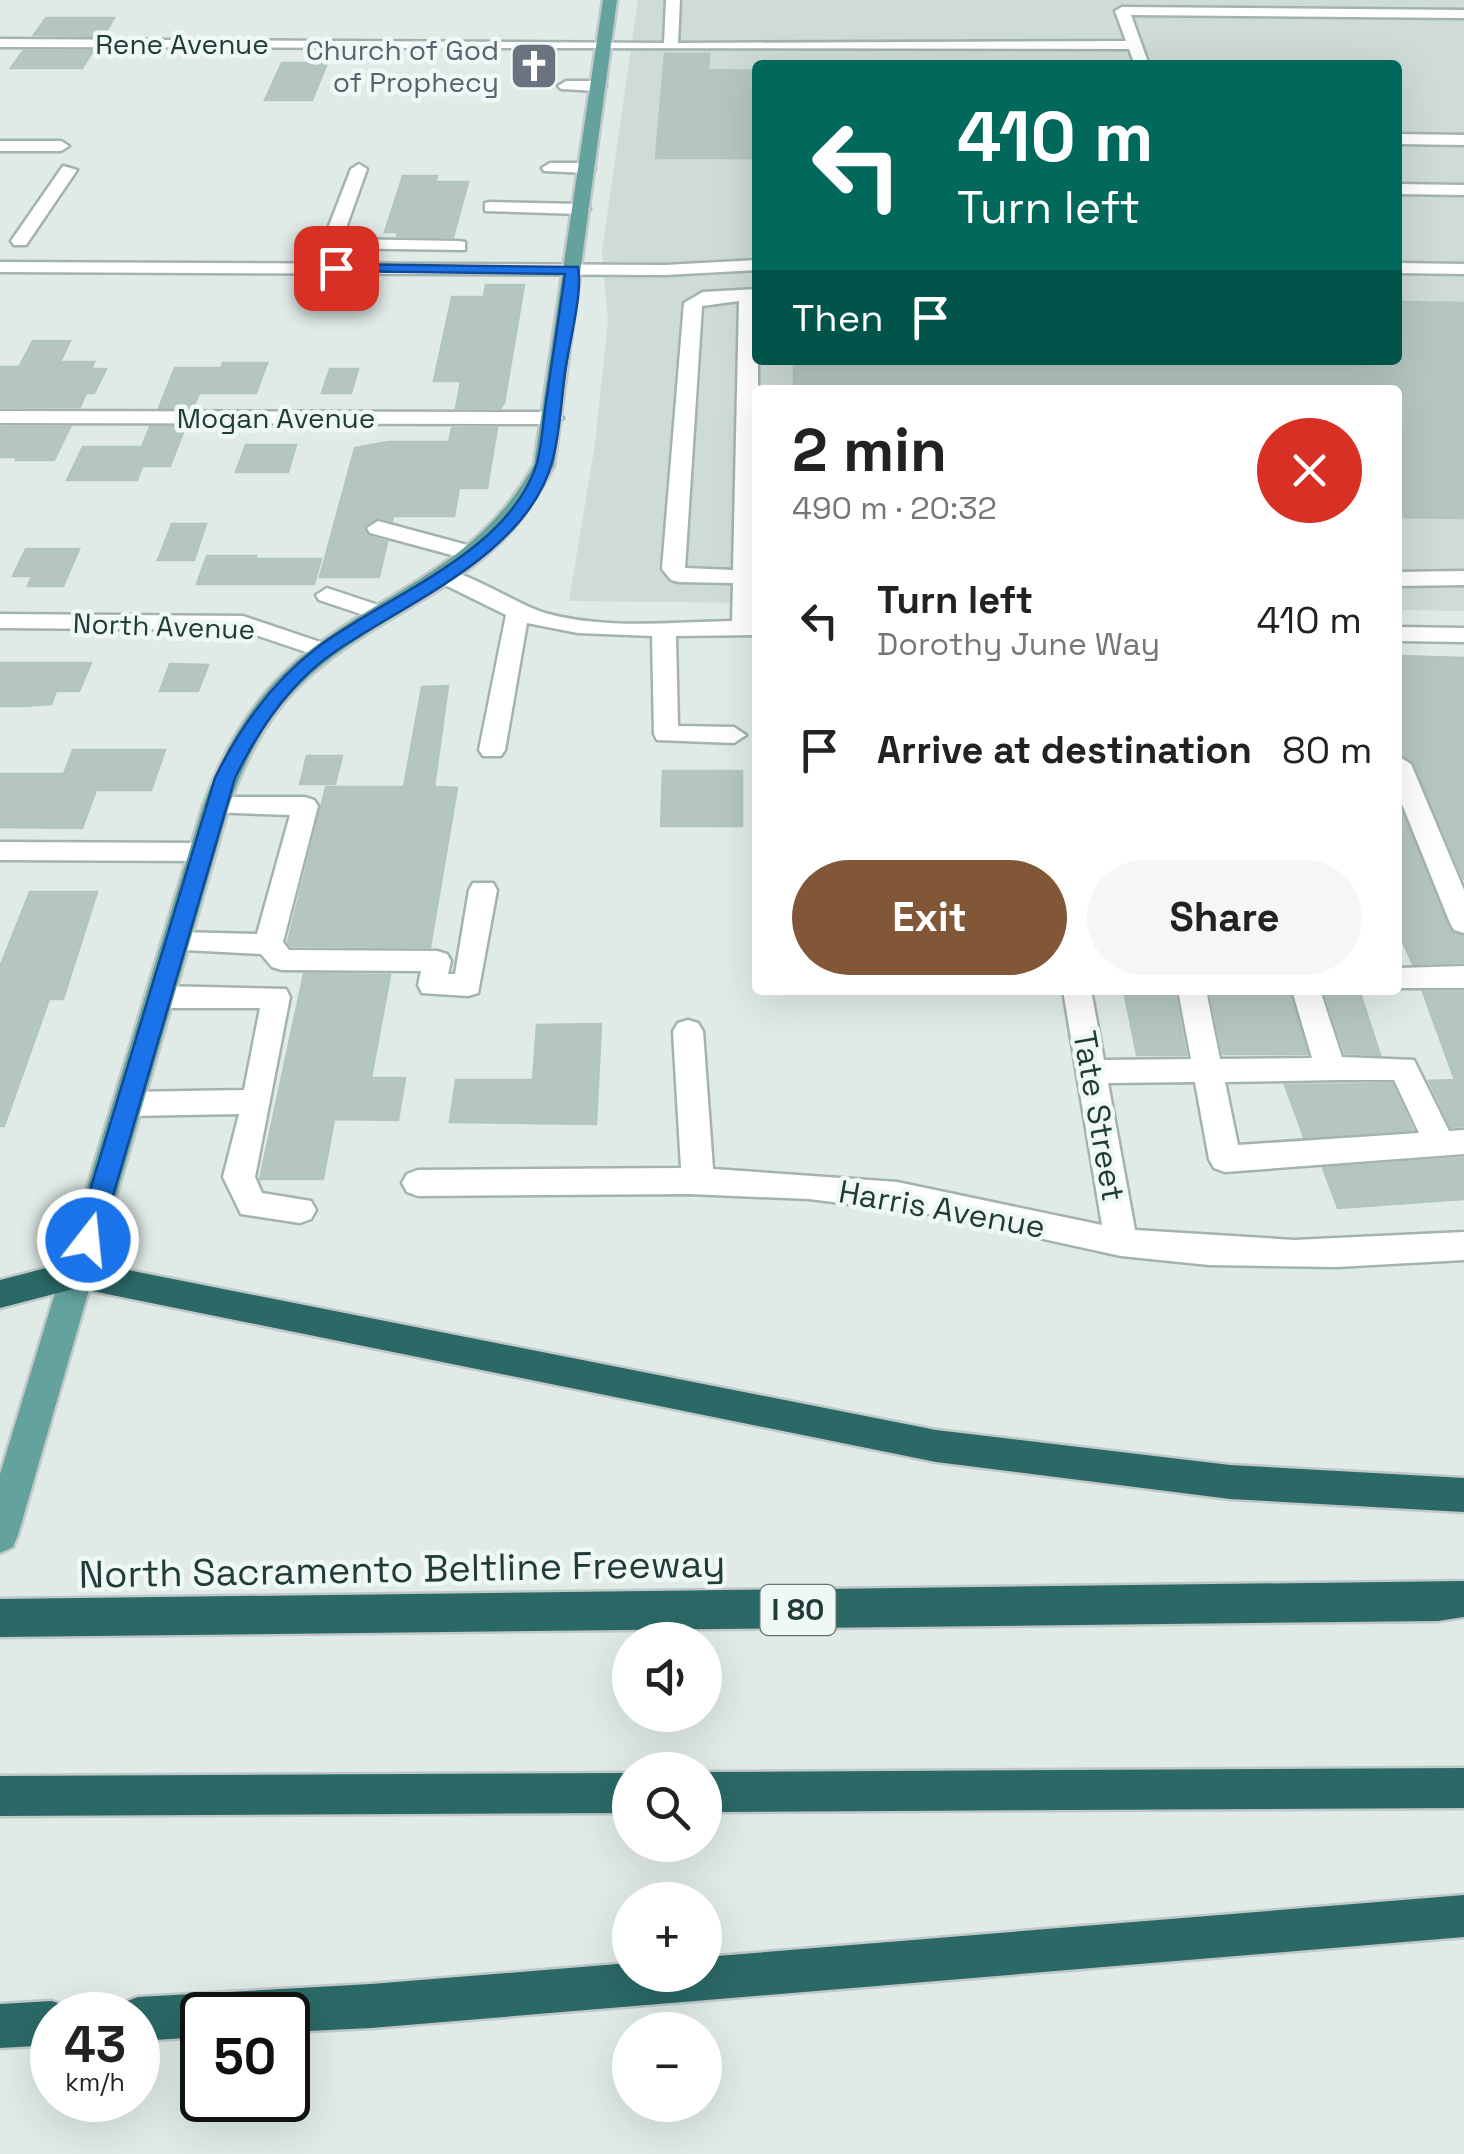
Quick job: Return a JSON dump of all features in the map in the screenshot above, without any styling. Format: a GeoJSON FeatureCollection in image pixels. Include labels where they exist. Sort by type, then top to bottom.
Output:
{"type":"FeatureCollection","features":[{"type":"Feature","properties":{"kind":"highway"},"geometry":{"type":"LineString","coordinates":[[0,1294],[78,1274],[936,1446],[1230,1482],[1464,1495]]}},
{"type":"Feature","properties":{"kind":"highway","name":"North Sacramento Beltline Freeway"},"geometry":{"type":"LineString","coordinates":[[0,1618],[1464,1599]]}},
{"type":"Feature","properties":{"kind":"highway"},"geometry":{"type":"LineString","coordinates":[[722,1792],[1464,1788]]}},
{"type":"Feature","properties":{"kind":"highway"},"geometry":{"type":"LineString","coordinates":[[0,1796],[612,1792]]}},
{"type":"Feature","properties":{"kind":"highway"},"geometry":{"type":"LineString","coordinates":[[310,2009],[1464,1916]]}},
{"type":"Feature","properties":{"kind":"highway"},"geometry":{"type":"LineString","coordinates":[[0,2026],[30,2024]]}},
{"type":"Feature","properties":{"kind":"main road"},"geometry":{"type":"LineString","coordinates":[[0,1535],[216,806],[244,738],[267,706],[324,651],[445,576],[501,530],[536,483],[544,464],[610,0]]}},
{"type":"Feature","properties":{"kind":"street"},"geometry":{"type":"LineString","coordinates":[[672,47],[673,0]]}},
{"type":"Feature","properties":{"kind":"street"},"geometry":{"type":"LineString","coordinates":[[1140,60],[1122,12],[1464,14]]}},
{"type":"Feature","properties":{"kind":"street","name":"Rene Avenue"},"geometry":{"type":"LineString","coordinates":[[0,43],[510,50],[1134,45]]}},
{"type":"Feature","properties":{"kind":"street"},"geometry":{"type":"LineString","coordinates":[[566,93],[597,93]]}},
{"type":"Feature","properties":{"kind":"street"},"geometry":{"type":"LineString","coordinates":[[1402,139],[1464,140]]}},
{"type":"Feature","properties":{"kind":"street"},"geometry":{"type":"LineString","coordinates":[[0,146],[61,146]]}},
{"type":"Feature","properties":{"kind":"street"},"geometry":{"type":"LineString","coordinates":[[550,168],[587,168]]}},
{"type":"Feature","properties":{"kind":"street"},"geometry":{"type":"LineString","coordinates":[[359,169],[331,244],[459,246]]}},
{"type":"Feature","properties":{"kind":"street"},"geometry":{"type":"LineString","coordinates":[[20,241],[69,170]]}},
{"type":"Feature","properties":{"kind":"street"},"geometry":{"type":"LineString","coordinates":[[1402,189],[1464,190]]}},
{"type":"Feature","properties":{"kind":"street"},"geometry":{"type":"LineString","coordinates":[[492,207],[581,209]]}},
{"type":"Feature","properties":{"kind":"street"},"geometry":{"type":"LineString","coordinates":[[0,267],[573,270],[752,265]]}},
{"type":"Feature","properties":{"kind":"street"},"geometry":{"type":"LineString","coordinates":[[1402,268],[1464,269]]}},
{"type":"Feature","properties":{"kind":"street"},"geometry":{"type":"LineString","coordinates":[[744,576],[679,575],[673,570],[693,303],[703,298],[752,295]]}},
{"type":"Feature","properties":{"kind":"street"},"geometry":{"type":"LineString","coordinates":[[445,576],[518,611],[581,626],[750,628],[744,576],[752,326]]}},
{"type":"Feature","properties":{"kind":"street","name":"Mogan Avenue"},"geometry":{"type":"LineString","coordinates":[[0,416],[553,418]]}},
{"type":"Feature","properties":{"kind":"street"},"geometry":{"type":"LineString","coordinates":[[378,528],[474,554]]}},
{"type":"Feature","properties":{"kind":"street"},"geometry":{"type":"LineString","coordinates":[[1402,578],[1464,578]]}},
{"type":"Feature","properties":{"kind":"street"},"geometry":{"type":"LineString","coordinates":[[327,594],[382,614]]}},
{"type":"Feature","properties":{"kind":"street"},"geometry":{"type":"LineString","coordinates":[[492,750],[518,611]]}},
{"type":"Feature","properties":{"kind":"street","name":"North Avenue"},"geometry":{"type":"LineString","coordinates":[[0,621],[244,623],[324,651]]}},
{"type":"Feature","properties":{"kind":"street"},"geometry":{"type":"LineString","coordinates":[[664,627],[666,734],[734,735]]}},
{"type":"Feature","properties":{"kind":"street"},"geometry":{"type":"LineString","coordinates":[[1402,634],[1464,635]]}},
{"type":"Feature","properties":{"kind":"street"},"geometry":{"type":"LineString","coordinates":[[1402,774],[1464,923]]}},
{"type":"Feature","properties":{"kind":"street"},"geometry":{"type":"LineString","coordinates":[[216,806],[305,806],[268,944]]}},
{"type":"Feature","properties":{"kind":"street"},"geometry":{"type":"LineString","coordinates":[[0,851],[202,852]]}},
{"type":"Feature","properties":{"kind":"street"},"geometry":{"type":"LineString","coordinates":[[176,942],[268,944],[282,960],[437,960],[432,985],[468,986],[482,890]]}},
{"type":"Feature","properties":{"kind":"street"},"geometry":{"type":"LineString","coordinates":[[1402,978],[1464,977]]}},
{"type":"Feature","properties":{"kind":"street","name":"Tate Street"},"geometry":{"type":"LineString","coordinates":[[1078,995],[1122,1242]]}},
{"type":"Feature","properties":{"kind":"street"},"geometry":{"type":"LineString","coordinates":[[1092,1072],[1211,1072],[1330,1071],[1403,1068],[1452,1143],[1225,1159],[1211,1072],[1193,995]]}},
{"type":"Feature","properties":{"kind":"street"},"geometry":{"type":"LineString","coordinates":[[1307,995],[1330,1071]]}},
{"type":"Feature","properties":{"kind":"street"},"geometry":{"type":"LineString","coordinates":[[160,997],[276,997],[239,1176],[252,1205],[300,1210]]}},
{"type":"Feature","properties":{"kind":"street"},"geometry":{"type":"LineString","coordinates":[[688,1030],[698,1184]]}},
{"type":"Feature","properties":{"kind":"street"},"geometry":{"type":"LineString","coordinates":[[128,1104],[256,1102]]}},
{"type":"Feature","properties":{"kind":"street","name":"Harris Avenue"},"geometry":{"type":"LineString","coordinates":[[418,1183],[770,1184],[864,1190],[1122,1242],[1278,1256],[1464,1246]]}},
{"type":"Feature","properties":{"kind":"shaded area"},"geometry":{"type":"Polygon","coordinates":[[[638,0],[1464,0],[1464,611],[1402,610],[1402,385],[752,385],[752,603],[569,601],[595,444],[608,320],[602,252],[638,0]]]}},
{"type":"Feature","properties":{"kind":"building"},"geometry":{"type":"Polygon","coordinates":[[[46,18],[114,18],[103,36],[34,35],[46,18]]]}},
{"type":"Feature","properties":{"kind":"building"},"geometry":{"type":"Polygon","coordinates":[[[23,51],[93,51],[82,68],[11,68],[23,51]]]}},
{"type":"Feature","properties":{"kind":"building"},"geometry":{"type":"Polygon","coordinates":[[[665,54],[709,54],[708,70],[752,71],[752,158],[656,158],[665,54]]]}},
{"type":"Feature","properties":{"kind":"building"},"geometry":{"type":"Polygon","coordinates":[[[282,63],[327,63],[312,100],[265,100],[282,63]]]}},
{"type":"Feature","properties":{"kind":"building"},"geometry":{"type":"Polygon","coordinates":[[[403,176],[437,176],[435,182],[468,182],[453,237],[397,236],[398,232],[385,232],[403,176]]]}},
{"type":"Feature","properties":{"kind":"building"},"geometry":{"type":"Polygon","coordinates":[[[486,285],[524,285],[504,403],[500,408],[456,408],[461,381],[434,381],[452,297],[484,297],[486,285]]]}},
{"type":"Feature","properties":{"kind":"building"},"geometry":{"type":"Polygon","coordinates":[[[1402,302],[1464,303],[1464,518],[1402,517],[1402,385],[794,385],[794,365],[1402,365],[1402,302]]]}},
{"type":"Feature","properties":{"kind":"building"},"geometry":{"type":"Polygon","coordinates":[[[33,341],[70,341],[60,362],[94,362],[91,369],[106,369],[94,393],[86,393],[80,407],[0,407],[0,367],[19,367],[33,341]]]}},
{"type":"Feature","properties":{"kind":"building"},"geometry":{"type":"Polygon","coordinates":[[[223,363],[267,363],[256,393],[199,393],[193,408],[159,408],[175,368],[221,368],[223,363]]]}},
{"type":"Feature","properties":{"kind":"building"},"geometry":{"type":"Polygon","coordinates":[[[330,369],[358,369],[351,393],[322,393],[330,369]]]}},
{"type":"Feature","properties":{"kind":"building"},"geometry":{"type":"Polygon","coordinates":[[[0,427],[70,427],[54,460],[16,460],[17,457],[0,457],[0,427]]]}},
{"type":"Feature","properties":{"kind":"building"},"geometry":{"type":"Polygon","coordinates":[[[150,427],[185,427],[170,466],[142,466],[137,480],[67,480],[83,447],[142,447],[150,427]]]}},
{"type":"Feature","properties":{"kind":"building"},"geometry":{"type":"Polygon","coordinates":[[[452,428],[497,428],[487,488],[459,488],[454,516],[393,516],[392,521],[379,517],[365,525],[369,537],[387,542],[379,577],[320,577],[355,448],[388,442],[449,442],[452,428]]]}},
{"type":"Feature","properties":{"kind":"building"},"geometry":{"type":"Polygon","coordinates":[[[246,445],[296,445],[288,472],[236,472],[246,445]]]}},
{"type":"Feature","properties":{"kind":"building"},"geometry":{"type":"Polygon","coordinates":[[[172,524],[206,524],[194,560],[158,560],[172,524]]]}},
{"type":"Feature","properties":{"kind":"building"},"geometry":{"type":"Polygon","coordinates":[[[26,549],[79,549],[63,586],[28,586],[32,576],[13,576],[26,549]]]}},
{"type":"Feature","properties":{"kind":"building"},"geometry":{"type":"Polygon","coordinates":[[[207,556],[321,559],[314,584],[197,584],[207,556]]]}},
{"type":"Feature","properties":{"kind":"building"},"geometry":{"type":"Polygon","coordinates":[[[1402,656],[1464,658],[1464,880],[1414,763],[1402,755],[1402,656]]]}},
{"type":"Feature","properties":{"kind":"building"},"geometry":{"type":"Polygon","coordinates":[[[0,663],[91,663],[79,691],[56,691],[51,704],[0,706],[0,663]]]}},
{"type":"Feature","properties":{"kind":"building"},"geometry":{"type":"Polygon","coordinates":[[[170,664],[208,665],[198,691],[160,691],[170,664]]]}},
{"type":"Feature","properties":{"kind":"building"},"geometry":{"type":"Polygon","coordinates":[[[448,686],[434,787],[457,788],[430,947],[291,946],[288,942],[326,787],[404,787],[422,687],[448,686]]]}},
{"type":"Feature","properties":{"kind":"building"},"geometry":{"type":"Polygon","coordinates":[[[73,750],[165,750],[151,790],[96,790],[82,828],[0,827],[0,774],[64,774],[73,750]]]}},
{"type":"Feature","properties":{"kind":"building"},"geometry":{"type":"Polygon","coordinates":[[[307,756],[342,756],[335,784],[300,784],[307,756]]]}},
{"type":"Feature","properties":{"kind":"building"},"geometry":{"type":"Polygon","coordinates":[[[663,771],[742,771],[742,826],[661,826],[663,771]]]}},
{"type":"Feature","properties":{"kind":"building"},"geometry":{"type":"Polygon","coordinates":[[[1402,813],[1447,924],[1453,934],[1464,936],[1464,962],[1413,964],[1402,940],[1402,813]]]}},
{"type":"Feature","properties":{"kind":"building"},"geometry":{"type":"Polygon","coordinates":[[[30,892],[97,892],[63,999],[49,999],[4,1126],[0,1126],[0,967],[30,892]]]}},
{"type":"Feature","properties":{"kind":"building"},"geometry":{"type":"Polygon","coordinates":[[[304,974],[390,975],[371,1078],[405,1078],[398,1120],[334,1119],[323,1179],[260,1179],[304,974]]]}},
{"type":"Feature","properties":{"kind":"building"},"geometry":{"type":"Polygon","coordinates":[[[1423,992],[1464,992],[1464,1126],[1451,1127],[1429,1081],[1455,1080],[1423,992]]]}},
{"type":"Feature","properties":{"kind":"building"},"geometry":{"type":"Polygon","coordinates":[[[1125,995],[1175,995],[1186,1055],[1137,1055],[1125,995]]]}},
{"type":"Feature","properties":{"kind":"building"},"geometry":{"type":"Polygon","coordinates":[[[1211,995],[1290,995],[1307,1054],[1223,1054],[1211,995]]]}},
{"type":"Feature","properties":{"kind":"building"},"geometry":{"type":"Polygon","coordinates":[[[1326,995],[1361,995],[1380,1055],[1345,1053],[1326,995]]]}},
{"type":"Feature","properties":{"kind":"building"},"geometry":{"type":"Polygon","coordinates":[[[601,1024],[596,1124],[450,1122],[456,1080],[533,1080],[537,1025],[601,1024]]]}},
{"type":"Feature","properties":{"kind":"building"},"geometry":{"type":"Polygon","coordinates":[[[1392,1084],[1413,1130],[1304,1137],[1285,1085],[1392,1084]]]}},
{"type":"Feature","properties":{"kind":"building"},"geometry":{"type":"Polygon","coordinates":[[[1464,1158],[1464,1199],[1338,1208],[1323,1168],[1464,1158]]]}},
{"type":"Feature","properties":{"kind":"place","name":"Church of God of Prophecy"},"geometry":{"type":"Point","coordinates":[534,66]}},
{"type":"Feature","properties":{"kind":"route"},"geometry":{"type":"LineString","coordinates":[[88,1240],[225,778],[244,738],[267,706],[324,651],[445,576],[501,530],[520,509],[544,464],[573,270],[336,268]]}}]}
